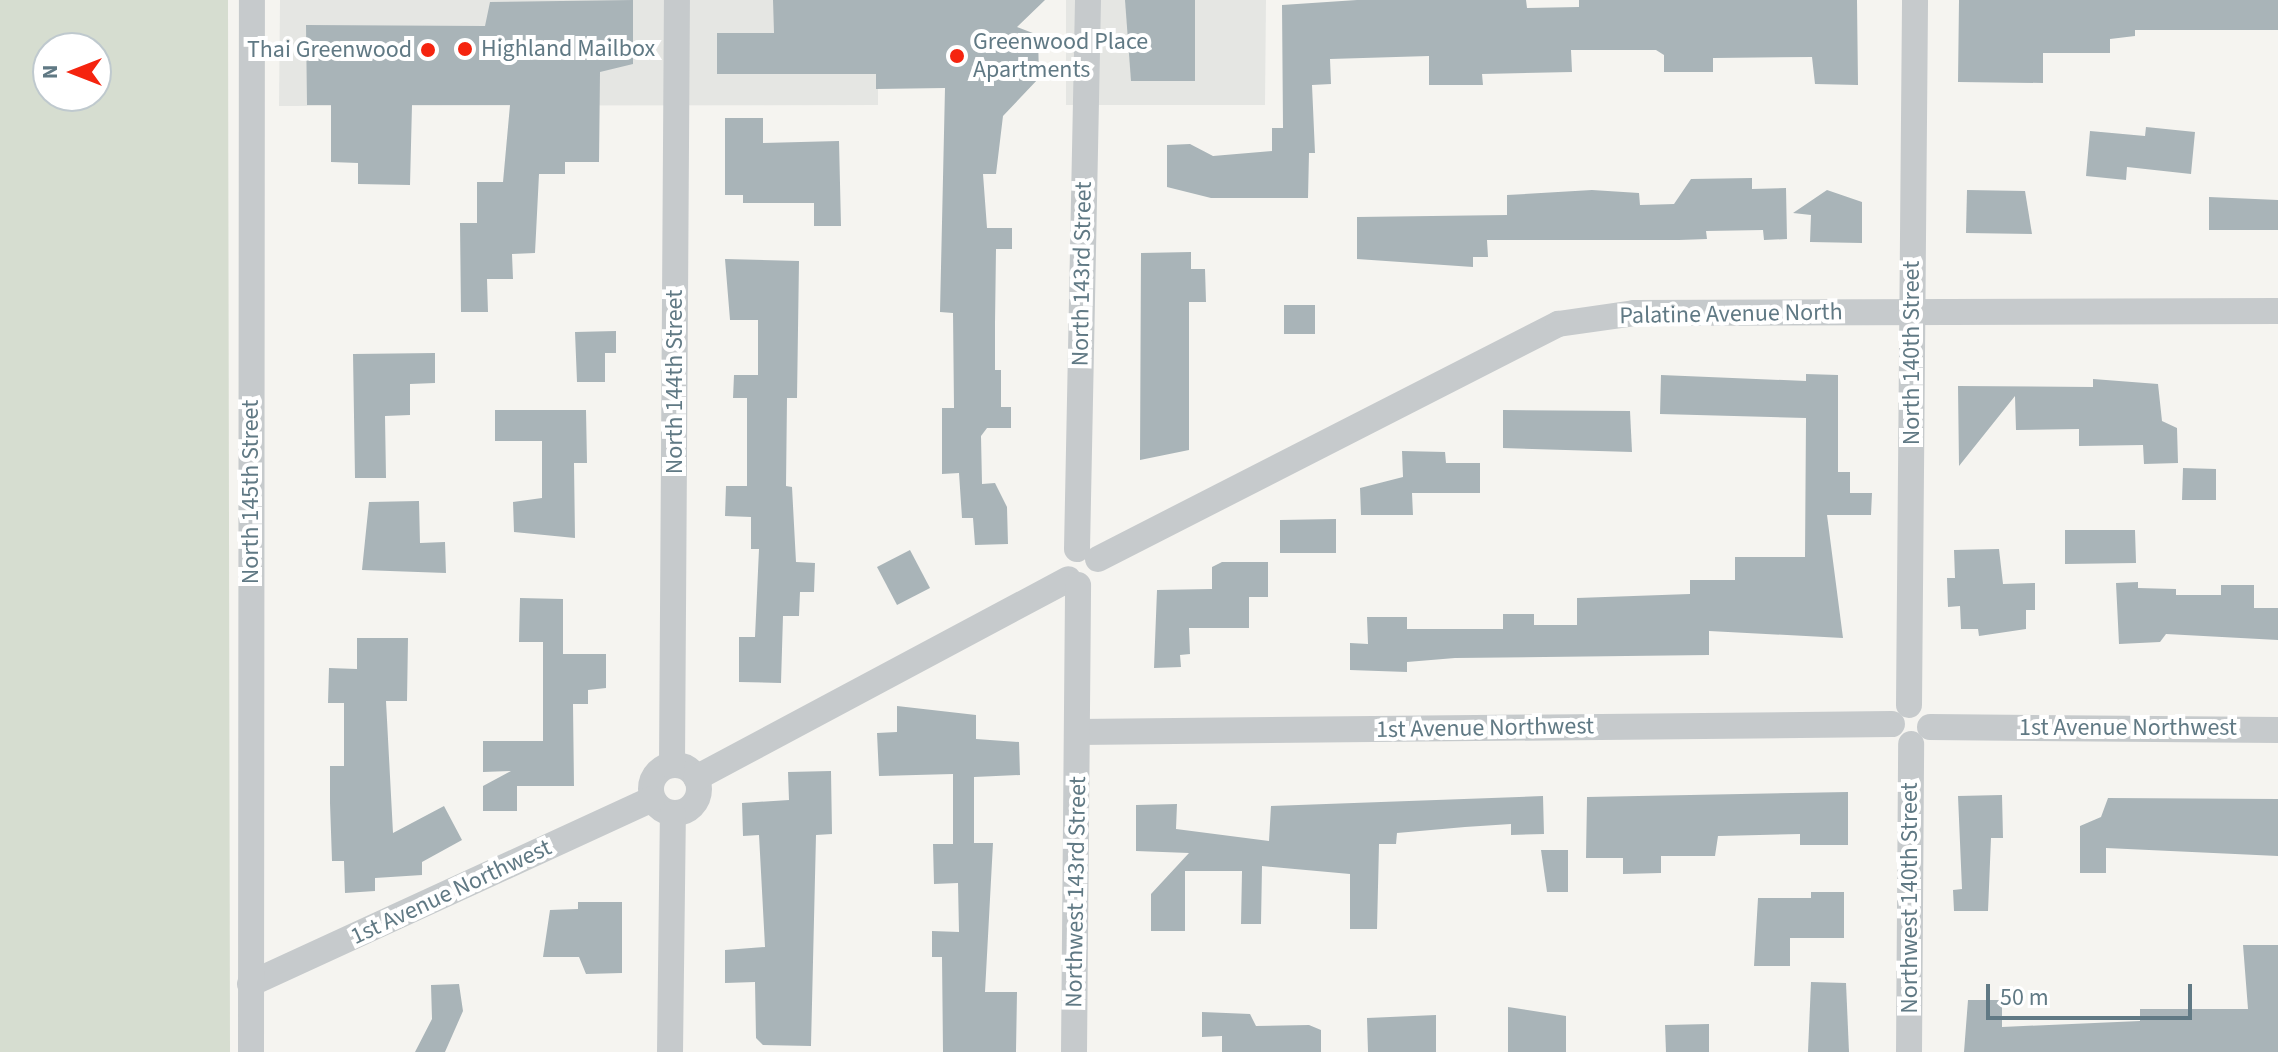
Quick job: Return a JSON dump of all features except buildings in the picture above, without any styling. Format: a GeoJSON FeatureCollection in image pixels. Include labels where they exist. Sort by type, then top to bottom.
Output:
{"type":"FeatureCollection","features":[{"type":"Feature","properties":{"kind":"street","name":"North 145th Street"},"geometry":{"type":"LineString","coordinates":[[251,1052],[252,0]]}},
{"type":"Feature","properties":{"kind":"street","name":"North 144th Street"},"geometry":{"type":"LineString","coordinates":[[672,765],[677,0]]}},
{"type":"Feature","properties":{"kind":"street","name":"North 143rd Street"},"geometry":{"type":"LineString","coordinates":[[1088,0],[1088,554]]}},
{"type":"Feature","properties":{"kind":"street","name":"North 140th Street"},"geometry":{"type":"LineString","coordinates":[[1900,714],[1912,311],[1915,0]]}},
{"type":"Feature","properties":{"kind":"street","name":"Palatine Avenue North"},"geometry":{"type":"LineString","coordinates":[[1088,554],[1558,324],[1634,313],[2278,311]]}},
{"type":"Feature","properties":{"kind":"street"},"geometry":{"type":"LineString","coordinates":[[696,778],[1073,582],[1097,576],[1088,554]]}},
{"type":"Feature","properties":{"kind":"street"},"geometry":{"type":"LineString","coordinates":[[1073,582],[1078,732]]}},
{"type":"Feature","properties":{"kind":"street"},"geometry":{"type":"LineString","coordinates":[[1925,711],[1921,735],[1899,740],[1900,714],[1925,711]]}},
{"type":"Feature","properties":{"kind":"street","name":"1st Avenue Northwest"},"geometry":{"type":"LineString","coordinates":[[1078,732],[1900,714]]}},
{"type":"Feature","properties":{"kind":"street","name":"1st Avenue Northwest"},"geometry":{"type":"LineString","coordinates":[[1921,735],[2278,730]]}},
{"type":"Feature","properties":{"kind":"street","name":"Northwest 143rd Street"},"geometry":{"type":"LineString","coordinates":[[1074,1052],[1078,732]]}},
{"type":"Feature","properties":{"kind":"street","name":"Northwest 140th Street"},"geometry":{"type":"LineString","coordinates":[[1909,1052],[1921,735]]}},
{"type":"Feature","properties":{"kind":"street"},"geometry":{"type":"LineString","coordinates":[[670,1052],[663,807],[654,776],[672,765],[696,778]]}},
{"type":"Feature","properties":{"kind":"street"},"geometry":{"type":"LineString","coordinates":[[663,807],[694,804],[696,778]]}},
{"type":"Feature","properties":{"kind":"street","name":"1st Avenue Northwest"},"geometry":{"type":"LineString","coordinates":[[250,984],[663,807]]}},
{"type":"Feature","properties":{"kind":"shaded area"},"geometry":{"type":"Polygon","coordinates":[[[0,0],[228,0],[230,1052],[0,1052],[0,0]]]}},
{"type":"Feature","properties":{"kind":"shaded area"},"geometry":{"type":"Polygon","coordinates":[[[280,0],[878,0],[878,105],[279,106],[280,0]]]}},
{"type":"Feature","properties":{"kind":"shaded area"},"geometry":{"type":"Polygon","coordinates":[[[1066,0],[1266,0],[1265,105],[1066,105],[1066,0]]]}},
{"type":"Feature","properties":{"kind":"place","name":"Highland Mailbox"},"geometry":{"type":"Point","coordinates":[465,49]}},
{"type":"Feature","properties":{"kind":"place","name":"Thai Greenwood"},"geometry":{"type":"Point","coordinates":[428,50]}},
{"type":"Feature","properties":{"kind":"place","name":"Greenwood Place Apartments"},"geometry":{"type":"Point","coordinates":[957,56]}}]}
